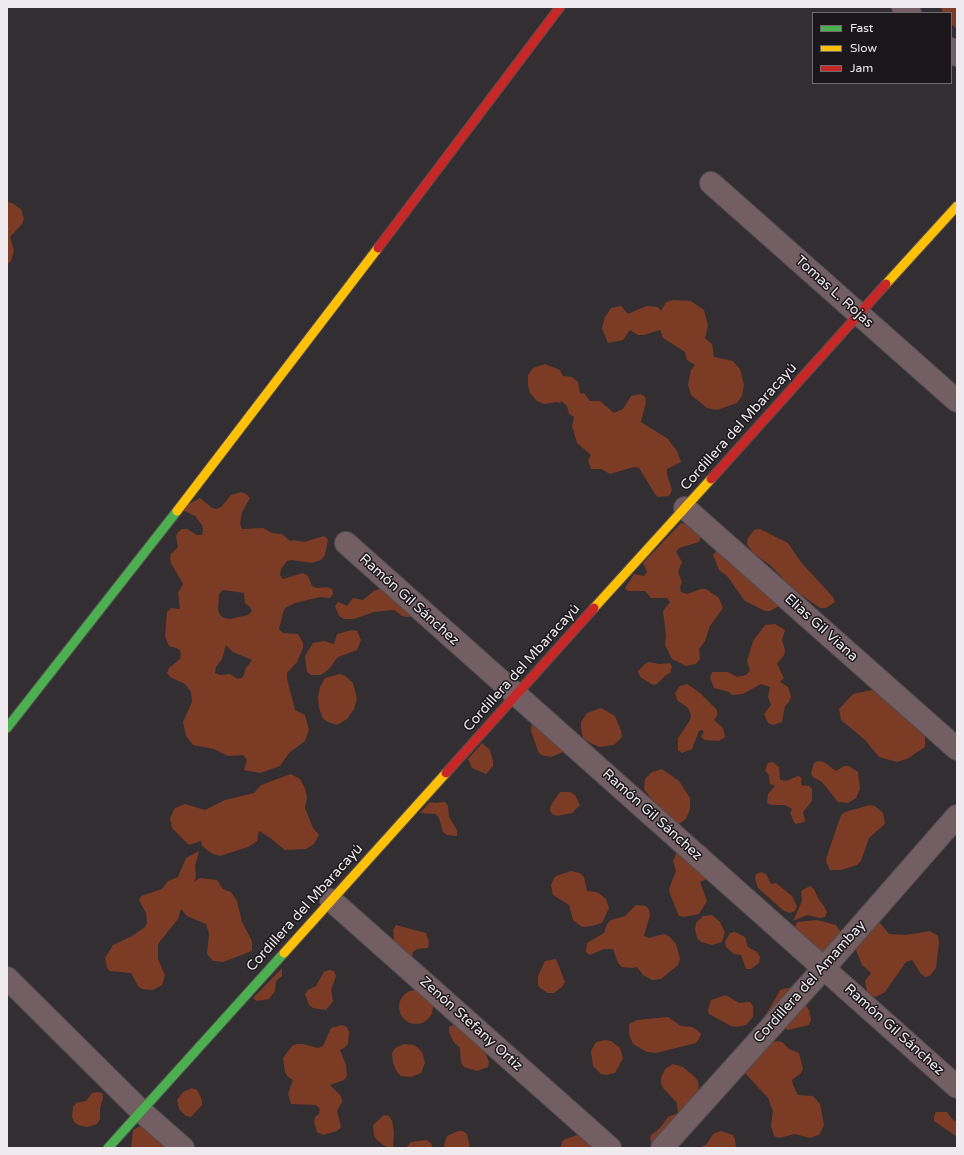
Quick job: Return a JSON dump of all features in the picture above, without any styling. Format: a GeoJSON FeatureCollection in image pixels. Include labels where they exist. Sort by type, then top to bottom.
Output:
{"type":"FeatureCollection","features":[{"type":"Feature","properties":{"kind":"street"},"geometry":{"type":"LineString","coordinates":[[7,728],[227,448],[560,7]]}},
{"type":"Feature","properties":{"kind":"street","name":"Tomas L. Rojas"},"geometry":{"type":"LineString","coordinates":[[711,183],[957,401]]}},
{"type":"Feature","properties":{"kind":"street","name":"Cordillera del Mbaracayú"},"geometry":{"type":"LineString","coordinates":[[108,1148],[957,206]]}},
{"type":"Feature","properties":{"kind":"street","name":"Elias Gil Viana"},"geometry":{"type":"LineString","coordinates":[[685,508],[957,749]]}},
{"type":"Feature","properties":{"kind":"street","name":"Ramón Gil Sánchez"},"geometry":{"type":"LineString","coordinates":[[346,543],[957,1087]]}},
{"type":"Feature","properties":{"kind":"street","name":"Cordillera del Amambay"},"geometry":{"type":"LineString","coordinates":[[662,1148],[824,968],[957,816]]}},
{"type":"Feature","properties":{"kind":"street","name":"Zenón Stefany Ortiz"},"geometry":{"type":"LineString","coordinates":[[331,900],[610,1148]]}},
{"type":"Feature","properties":{"kind":"street"},"geometry":{"type":"LineString","coordinates":[[7,978],[141,1112],[183,1148]]}},
{"type":"Feature","properties":{"kind":"shaded area"},"geometry":{"type":"Polygon","coordinates":[[[941,7],[957,7],[957,29],[952,25],[952,12],[943,12],[941,7]]]}},
{"type":"Feature","properties":{"kind":"shaded area"},"geometry":{"type":"Polygon","coordinates":[[[7,202],[12,203],[21,209],[24,219],[22,224],[10,237],[14,250],[11,261],[7,265],[7,202]]]}},
{"type":"Feature","properties":{"kind":"shaded area"},"geometry":{"type":"Polygon","coordinates":[[[673,300],[691,301],[704,310],[708,326],[705,338],[712,344],[714,357],[733,361],[740,369],[744,385],[742,396],[737,403],[717,410],[707,408],[691,395],[688,385],[691,370],[695,365],[687,360],[685,352],[663,338],[660,330],[644,335],[638,335],[630,330],[623,340],[608,343],[602,328],[605,317],[611,308],[621,306],[628,314],[646,306],[658,307],[661,311],[666,302],[673,300]]]}},
{"type":"Feature","properties":{"kind":"shaded area"},"geometry":{"type":"Polygon","coordinates":[[[545,364],[560,370],[563,376],[572,377],[578,382],[580,393],[585,394],[590,401],[600,401],[614,413],[623,409],[631,396],[641,394],[645,397],[646,402],[641,422],[668,439],[677,451],[681,462],[667,469],[672,490],[669,496],[658,497],[639,468],[634,467],[610,474],[601,469],[591,469],[588,460],[591,455],[577,443],[572,426],[574,417],[569,414],[567,406],[561,401],[560,403],[544,404],[537,401],[530,393],[528,386],[528,375],[533,368],[545,364]]]}},
{"type":"Feature","properties":{"kind":"shaded area"},"geometry":{"type":"Polygon","coordinates":[[[241,492],[250,498],[242,512],[240,524],[242,529],[263,528],[272,533],[282,534],[290,541],[294,540],[304,542],[324,536],[328,539],[325,555],[321,560],[312,563],[292,560],[287,561],[281,569],[280,575],[283,579],[303,573],[308,576],[312,586],[317,588],[327,587],[332,589],[333,594],[330,598],[320,597],[295,603],[285,608],[279,629],[283,633],[298,634],[303,643],[303,648],[297,662],[287,673],[287,679],[295,710],[305,715],[309,730],[305,741],[289,753],[280,766],[260,773],[244,770],[247,760],[243,755],[228,756],[214,749],[193,745],[186,736],[183,722],[192,702],[191,692],[185,684],[170,677],[167,673],[169,668],[180,659],[181,654],[179,649],[169,646],[165,637],[167,612],[171,608],[180,609],[178,593],[183,584],[171,563],[171,554],[178,547],[176,536],[182,529],[187,529],[197,535],[202,535],[203,530],[202,525],[195,516],[180,509],[200,498],[212,508],[217,509],[222,506],[231,495],[241,492]],[[223,590],[219,594],[218,610],[220,615],[224,618],[230,619],[248,615],[252,611],[245,603],[244,593],[223,590]],[[226,645],[222,659],[216,667],[215,673],[220,675],[230,674],[238,679],[243,677],[246,668],[252,660],[233,652],[226,645]]]}},
{"type":"Feature","properties":{"kind":"shaded area"},"geometry":{"type":"Polygon","coordinates":[[[681,523],[692,525],[699,532],[701,537],[699,542],[679,548],[676,552],[682,562],[678,572],[682,582],[680,587],[681,592],[687,594],[701,589],[706,589],[719,598],[723,608],[710,626],[705,641],[699,649],[700,659],[696,664],[686,666],[672,659],[665,645],[666,635],[663,611],[670,602],[667,598],[651,598],[645,591],[628,591],[625,588],[634,574],[644,576],[647,572],[643,563],[681,523]]]}},
{"type":"Feature","properties":{"kind":"shaded area"},"geometry":{"type":"Polygon","coordinates":[[[760,529],[788,543],[800,561],[833,597],[835,602],[826,608],[820,608],[793,589],[770,565],[753,553],[747,544],[748,538],[754,530],[760,529]]]}},
{"type":"Feature","properties":{"kind":"shaded area"},"geometry":{"type":"Polygon","coordinates":[[[720,550],[781,601],[779,606],[770,611],[765,611],[745,601],[727,576],[719,570],[713,555],[716,551],[720,550]]]}},
{"type":"Feature","properties":{"kind":"shaded area"},"geometry":{"type":"Polygon","coordinates":[[[384,587],[412,616],[402,616],[394,610],[374,612],[354,619],[344,619],[339,616],[335,606],[338,602],[347,606],[353,598],[363,600],[374,591],[384,587]]]}},
{"type":"Feature","properties":{"kind":"shaded area"},"geometry":{"type":"Polygon","coordinates":[[[775,624],[785,630],[782,640],[785,650],[784,655],[777,664],[784,678],[780,682],[788,687],[791,697],[785,706],[782,722],[773,725],[768,723],[764,714],[771,705],[768,697],[770,687],[761,684],[743,694],[732,695],[729,692],[714,688],[710,678],[712,672],[728,672],[737,677],[746,675],[750,671],[747,661],[753,641],[765,625],[775,624]]]}},
{"type":"Feature","properties":{"kind":"shaded area"},"geometry":{"type":"Polygon","coordinates":[[[352,630],[357,631],[361,640],[357,650],[338,657],[329,669],[321,675],[311,675],[307,672],[305,656],[313,643],[324,641],[334,644],[337,634],[352,630]]]}},
{"type":"Feature","properties":{"kind":"shaded area"},"geometry":{"type":"Polygon","coordinates":[[[649,662],[659,664],[670,663],[672,667],[670,673],[657,684],[653,685],[640,677],[638,671],[649,662]]]}},
{"type":"Feature","properties":{"kind":"shaded area"},"geometry":{"type":"Polygon","coordinates":[[[340,674],[345,676],[353,683],[357,699],[354,709],[347,719],[337,725],[323,719],[319,708],[318,697],[320,687],[325,678],[340,674]]]}},
{"type":"Feature","properties":{"kind":"shaded area"},"geometry":{"type":"Polygon","coordinates":[[[687,684],[700,693],[717,710],[717,716],[714,720],[723,728],[725,737],[719,741],[705,740],[701,737],[704,732],[702,730],[699,731],[692,749],[682,753],[678,750],[678,738],[690,720],[691,715],[688,708],[677,700],[675,693],[680,686],[687,684]]]}},
{"type":"Feature","properties":{"kind":"shaded area"},"geometry":{"type":"Polygon","coordinates":[[[881,688],[913,709],[925,738],[925,747],[907,759],[897,762],[879,757],[865,740],[841,720],[839,709],[853,694],[881,688]]]}},
{"type":"Feature","properties":{"kind":"shaded area"},"geometry":{"type":"Polygon","coordinates":[[[601,708],[615,716],[621,731],[622,737],[614,745],[599,747],[583,738],[581,722],[587,713],[601,708]]]}},
{"type":"Feature","properties":{"kind":"shaded area"},"geometry":{"type":"Polygon","coordinates":[[[532,720],[569,747],[561,753],[551,757],[541,755],[538,751],[531,731],[532,720]]]}},
{"type":"Feature","properties":{"kind":"shaded area"},"geometry":{"type":"Polygon","coordinates":[[[482,743],[490,750],[493,761],[493,766],[486,774],[472,768],[468,759],[482,743]]]}},
{"type":"Feature","properties":{"kind":"shaded area"},"geometry":{"type":"Polygon","coordinates":[[[818,761],[824,762],[836,771],[844,766],[849,766],[858,772],[860,789],[856,798],[848,803],[838,802],[822,782],[813,777],[811,773],[814,763],[818,761]]]}},
{"type":"Feature","properties":{"kind":"shaded area"},"geometry":{"type":"Polygon","coordinates":[[[773,762],[779,767],[781,780],[786,781],[798,776],[801,777],[801,785],[809,786],[812,789],[812,801],[803,812],[804,822],[796,824],[790,813],[792,809],[785,805],[772,805],[767,803],[768,794],[775,786],[770,784],[769,776],[765,770],[768,763],[773,762]]]}},
{"type":"Feature","properties":{"kind":"shaded area"},"geometry":{"type":"Polygon","coordinates":[[[662,769],[679,781],[690,798],[690,809],[686,819],[679,824],[674,824],[662,814],[644,789],[645,779],[652,772],[662,769]]]}},
{"type":"Feature","properties":{"kind":"shaded area"},"geometry":{"type":"Polygon","coordinates":[[[291,774],[300,779],[305,788],[307,798],[305,808],[313,828],[319,835],[314,844],[306,849],[285,850],[259,831],[257,841],[248,847],[220,856],[211,853],[202,846],[201,841],[189,845],[172,828],[170,818],[175,808],[185,804],[205,810],[225,800],[254,793],[261,785],[291,774]]]}},
{"type":"Feature","properties":{"kind":"shaded area"},"geometry":{"type":"Polygon","coordinates":[[[560,792],[570,792],[575,795],[580,805],[572,813],[557,816],[552,814],[550,810],[551,805],[560,792]]]}},
{"type":"Feature","properties":{"kind":"shaded area"},"geometry":{"type":"Polygon","coordinates":[[[430,802],[445,802],[448,806],[449,817],[457,830],[457,836],[447,835],[443,832],[439,818],[436,814],[420,813],[430,802]]]}},
{"type":"Feature","properties":{"kind":"shaded area"},"geometry":{"type":"Polygon","coordinates":[[[870,805],[875,806],[883,813],[885,824],[869,838],[861,861],[857,865],[841,870],[830,870],[826,861],[827,856],[841,815],[845,812],[870,805]]]}},
{"type":"Feature","properties":{"kind":"shaded area"},"geometry":{"type":"Polygon","coordinates":[[[699,843],[708,848],[713,863],[709,878],[700,882],[707,901],[699,914],[684,917],[679,916],[669,889],[676,871],[673,861],[679,847],[699,843]]]}},
{"type":"Feature","properties":{"kind":"shaded area"},"geometry":{"type":"Polygon","coordinates":[[[199,851],[195,866],[196,877],[194,882],[200,878],[217,880],[223,889],[231,892],[237,901],[242,922],[252,941],[252,951],[223,962],[213,961],[207,954],[209,934],[206,924],[187,916],[181,909],[178,919],[158,944],[158,959],[165,975],[162,985],[153,990],[142,989],[138,986],[131,973],[110,971],[107,968],[105,958],[113,945],[132,936],[145,927],[147,923],[146,913],[139,900],[141,896],[162,889],[168,881],[178,877],[186,858],[199,851]]]}},
{"type":"Feature","properties":{"kind":"shaded area"},"geometry":{"type":"Polygon","coordinates":[[[571,871],[580,873],[584,877],[587,891],[597,892],[606,899],[609,908],[602,923],[582,927],[573,920],[569,905],[553,895],[551,885],[556,876],[571,871]]]}},
{"type":"Feature","properties":{"kind":"shaded area"},"geometry":{"type":"Polygon","coordinates":[[[761,872],[766,874],[771,884],[776,883],[792,896],[797,906],[795,911],[790,913],[784,911],[758,888],[755,879],[756,874],[761,872]]]}},
{"type":"Feature","properties":{"kind":"shaded area"},"geometry":{"type":"Polygon","coordinates":[[[810,886],[814,889],[827,912],[825,917],[820,918],[807,915],[793,921],[802,901],[801,891],[810,886]]]}},
{"type":"Feature","properties":{"kind":"shaded area"},"geometry":{"type":"Polygon","coordinates":[[[636,905],[646,906],[649,910],[650,915],[644,936],[649,938],[664,934],[669,936],[676,944],[680,959],[678,965],[661,979],[652,980],[643,975],[637,967],[622,967],[618,963],[613,949],[604,949],[590,955],[586,952],[587,943],[604,933],[607,924],[611,920],[625,916],[636,905]]]}},
{"type":"Feature","properties":{"kind":"shaded area"},"geometry":{"type":"Polygon","coordinates":[[[712,915],[720,922],[725,932],[722,942],[712,945],[701,942],[697,938],[695,929],[696,923],[703,916],[712,915]]]}},
{"type":"Feature","properties":{"kind":"shaded area"},"geometry":{"type":"Polygon","coordinates":[[[817,920],[836,925],[842,934],[827,952],[816,950],[793,932],[797,922],[817,920]]]}},
{"type":"Feature","properties":{"kind":"shaded area"},"geometry":{"type":"Polygon","coordinates":[[[880,923],[889,934],[905,935],[930,931],[938,936],[939,942],[936,968],[930,976],[925,977],[921,974],[912,960],[906,962],[885,992],[876,997],[867,991],[865,981],[871,973],[862,965],[856,950],[857,944],[875,924],[880,923]]]}},
{"type":"Feature","properties":{"kind":"shaded area"},"geometry":{"type":"Polygon","coordinates":[[[396,925],[426,933],[429,942],[428,948],[417,949],[413,952],[412,957],[400,960],[394,940],[393,930],[396,925]]]}},
{"type":"Feature","properties":{"kind":"shaded area"},"geometry":{"type":"Polygon","coordinates":[[[735,932],[745,937],[748,947],[757,952],[760,957],[759,963],[751,969],[746,969],[741,955],[734,954],[726,947],[725,942],[730,933],[735,932]]]}},
{"type":"Feature","properties":{"kind":"shaded area"},"geometry":{"type":"Polygon","coordinates":[[[556,959],[565,982],[562,987],[554,993],[547,993],[538,986],[538,976],[545,961],[556,959]]]}},
{"type":"Feature","properties":{"kind":"shaded area"},"geometry":{"type":"Polygon","coordinates":[[[282,968],[282,976],[276,981],[275,991],[269,999],[257,1001],[253,998],[282,968]]]}},
{"type":"Feature","properties":{"kind":"shaded area"},"geometry":{"type":"Polygon","coordinates":[[[329,970],[334,971],[336,976],[331,990],[333,1001],[326,1010],[313,1008],[309,1005],[305,994],[308,990],[316,986],[324,972],[329,970]]]}},
{"type":"Feature","properties":{"kind":"shaded area"},"geometry":{"type":"Polygon","coordinates":[[[795,986],[809,1010],[811,1020],[809,1025],[788,1030],[783,1027],[758,1025],[780,990],[795,986]]]}},
{"type":"Feature","properties":{"kind":"shaded area"},"geometry":{"type":"Polygon","coordinates":[[[413,990],[419,990],[423,991],[430,997],[433,1007],[432,1014],[426,1021],[419,1024],[413,1024],[409,1023],[402,1017],[399,1010],[399,1004],[400,1000],[406,993],[413,990]]]}},
{"type":"Feature","properties":{"kind":"shaded area"},"geometry":{"type":"Polygon","coordinates":[[[726,995],[739,1003],[750,1002],[753,1006],[753,1017],[746,1025],[736,1027],[731,1026],[709,1014],[708,1010],[711,1000],[726,995]]]}},
{"type":"Feature","properties":{"kind":"shaded area"},"geometry":{"type":"Polygon","coordinates":[[[668,1017],[681,1026],[692,1027],[697,1030],[701,1034],[696,1043],[656,1053],[647,1052],[633,1044],[629,1034],[629,1024],[637,1020],[668,1017]]]}},
{"type":"Feature","properties":{"kind":"shaded area"},"geometry":{"type":"Polygon","coordinates":[[[459,1022],[485,1052],[489,1062],[488,1067],[477,1071],[464,1067],[461,1063],[460,1048],[453,1041],[449,1032],[449,1027],[459,1022]]]}},
{"type":"Feature","properties":{"kind":"shaded area"},"geometry":{"type":"Polygon","coordinates":[[[342,1025],[347,1027],[349,1032],[348,1044],[340,1050],[346,1065],[347,1076],[344,1080],[330,1085],[341,1096],[342,1102],[337,1111],[341,1127],[337,1131],[323,1135],[317,1132],[314,1122],[320,1109],[316,1105],[291,1104],[288,1094],[293,1080],[288,1077],[285,1072],[283,1058],[292,1046],[297,1044],[318,1048],[323,1046],[331,1028],[342,1025]]]}},
{"type":"Feature","properties":{"kind":"shaded area"},"geometry":{"type":"Polygon","coordinates":[[[606,1040],[611,1041],[620,1048],[623,1058],[615,1073],[606,1075],[601,1074],[593,1066],[591,1051],[596,1042],[606,1040]]]}},
{"type":"Feature","properties":{"kind":"shaded area"},"geometry":{"type":"Polygon","coordinates":[[[777,1041],[782,1042],[789,1049],[799,1053],[803,1069],[800,1074],[792,1080],[793,1085],[798,1095],[813,1096],[820,1104],[824,1125],[819,1135],[810,1138],[795,1134],[779,1138],[774,1136],[771,1126],[773,1111],[768,1098],[744,1072],[767,1044],[777,1041]]]}},
{"type":"Feature","properties":{"kind":"shaded area"},"geometry":{"type":"Polygon","coordinates":[[[404,1044],[414,1045],[418,1048],[422,1052],[425,1063],[421,1073],[411,1077],[401,1076],[397,1072],[393,1063],[392,1053],[395,1048],[404,1044]]]}},
{"type":"Feature","properties":{"kind":"shaded area"},"geometry":{"type":"Polygon","coordinates":[[[673,1064],[683,1067],[695,1077],[698,1081],[699,1093],[653,1148],[650,1139],[651,1135],[659,1129],[668,1117],[678,1113],[677,1103],[663,1088],[661,1083],[661,1078],[665,1069],[673,1064]]]}},
{"type":"Feature","properties":{"kind":"shaded area"},"geometry":{"type":"Polygon","coordinates":[[[192,1088],[197,1090],[202,1100],[202,1105],[191,1117],[186,1116],[179,1109],[177,1100],[183,1092],[192,1088]]]}},
{"type":"Feature","properties":{"kind":"shaded area"},"geometry":{"type":"Polygon","coordinates":[[[92,1093],[102,1093],[103,1098],[100,1108],[100,1119],[97,1124],[87,1127],[78,1125],[74,1122],[72,1117],[73,1107],[76,1103],[86,1101],[92,1093]]]}},
{"type":"Feature","properties":{"kind":"shaded area"},"geometry":{"type":"Polygon","coordinates":[[[936,1112],[947,1112],[953,1120],[957,1121],[957,1137],[934,1121],[936,1112]]]}},
{"type":"Feature","properties":{"kind":"shaded area"},"geometry":{"type":"Polygon","coordinates":[[[384,1115],[389,1116],[392,1121],[394,1132],[393,1147],[388,1148],[376,1139],[374,1135],[373,1125],[384,1115]]]}},
{"type":"Feature","properties":{"kind":"shaded area"},"geometry":{"type":"Polygon","coordinates":[[[144,1124],[164,1141],[165,1148],[131,1148],[133,1130],[144,1124]]]}},
{"type":"Feature","properties":{"kind":"shaded area"},"geometry":{"type":"Polygon","coordinates":[[[458,1131],[463,1131],[467,1134],[470,1148],[445,1148],[444,1145],[447,1136],[458,1131]]]}},
{"type":"Feature","properties":{"kind":"shaded area"},"geometry":{"type":"Polygon","coordinates":[[[721,1131],[733,1135],[736,1148],[699,1148],[707,1144],[713,1134],[721,1131]]]}},
{"type":"Feature","properties":{"kind":"shaded area"},"geometry":{"type":"Polygon","coordinates":[[[577,1135],[582,1136],[595,1148],[560,1148],[563,1140],[577,1135]]]}},
{"type":"Feature","properties":{"kind":"shaded area"},"geometry":{"type":"Polygon","coordinates":[[[426,1140],[431,1143],[433,1148],[406,1148],[411,1142],[426,1140]]]}},
{"type":"Feature","properties":{"kind":"traffic: fast"},"geometry":{"type":"LineString","coordinates":[[7,728],[177,511]]}},
{"type":"Feature","properties":{"kind":"traffic: fast"},"geometry":{"type":"LineString","coordinates":[[108,1148],[284,953]]}},
{"type":"Feature","properties":{"kind":"traffic: slow"},"geometry":{"type":"LineString","coordinates":[[886,284],[957,206]]}},
{"type":"Feature","properties":{"kind":"traffic: slow"},"geometry":{"type":"LineString","coordinates":[[177,511],[378,248]]}},
{"type":"Feature","properties":{"kind":"traffic: slow"},"geometry":{"type":"LineString","coordinates":[[594,608],[711,479]]}},
{"type":"Feature","properties":{"kind":"traffic: slow"},"geometry":{"type":"LineString","coordinates":[[284,953],[446,773]]}},
{"type":"Feature","properties":{"kind":"traffic: jam"},"geometry":{"type":"LineString","coordinates":[[378,248],[560,7]]}},
{"type":"Feature","properties":{"kind":"traffic: jam"},"geometry":{"type":"LineString","coordinates":[[711,479],[886,284]]}},
{"type":"Feature","properties":{"kind":"traffic: jam"},"geometry":{"type":"LineString","coordinates":[[446,773],[594,608]]}}]}
